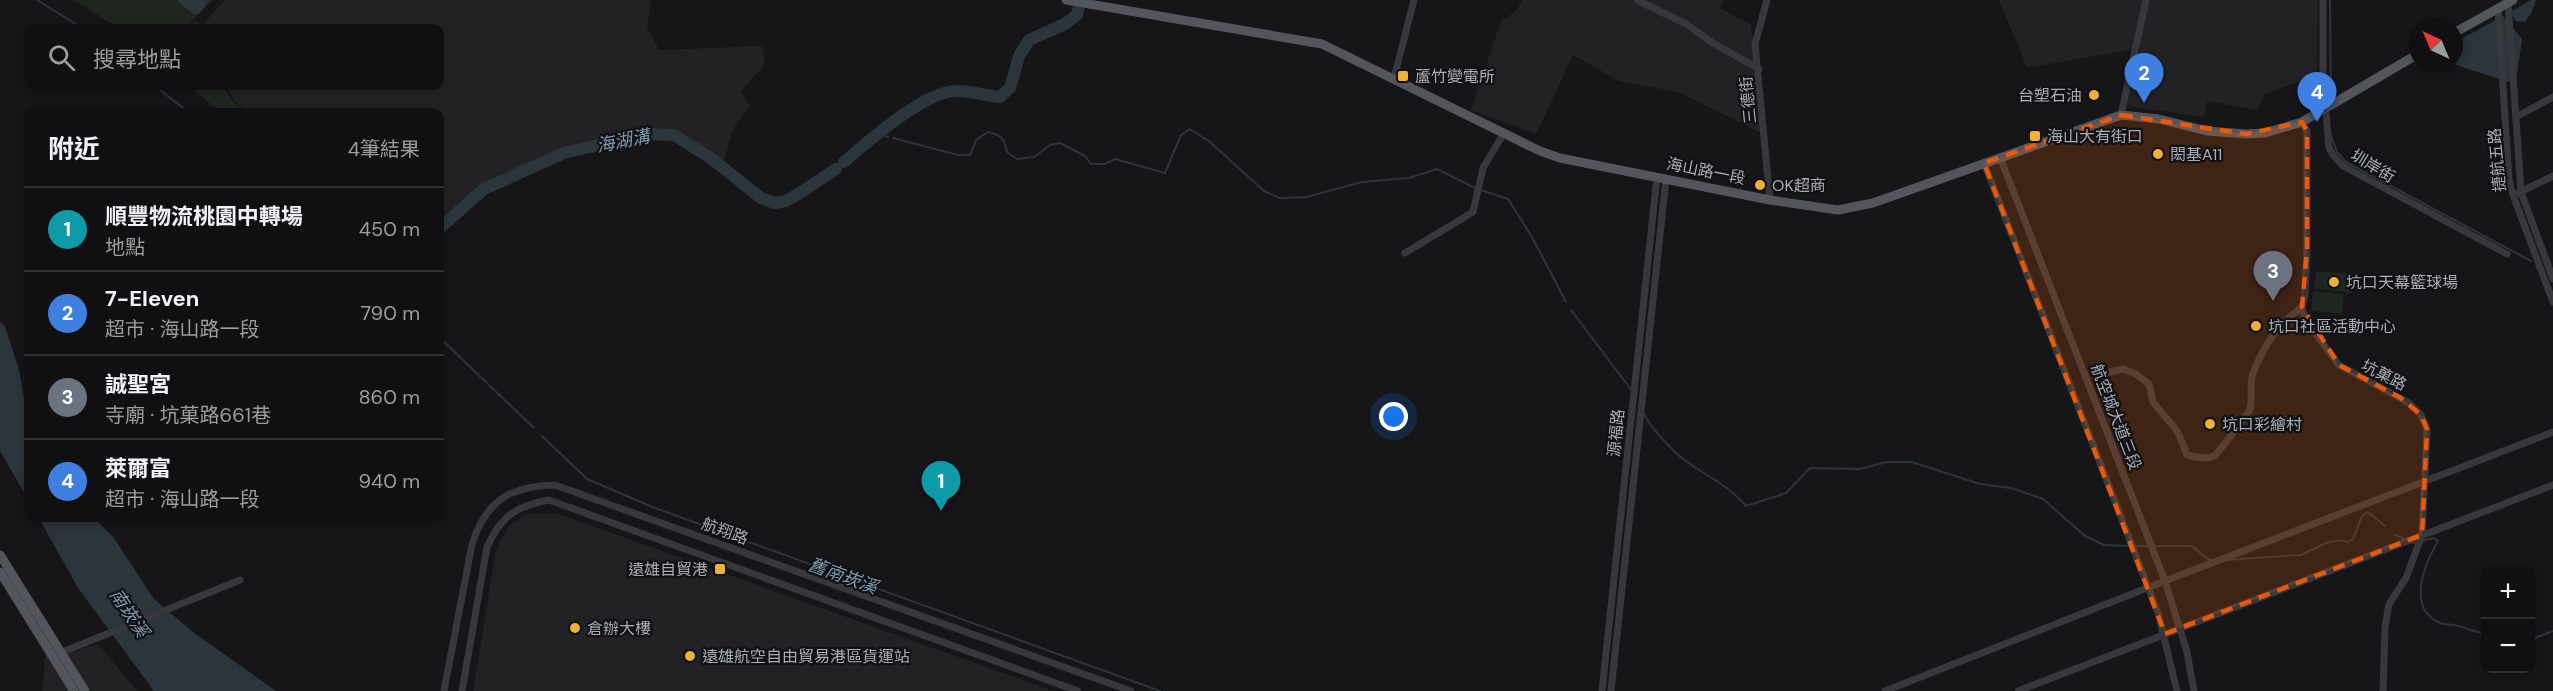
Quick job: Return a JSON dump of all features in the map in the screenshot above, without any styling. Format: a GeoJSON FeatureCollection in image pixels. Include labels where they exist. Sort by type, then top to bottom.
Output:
{"type":"FeatureCollection","features":[{"type":"Feature","properties":{"kind":"main road"},"geometry":{"type":"LineString","coordinates":[[2463,28],[2511,1]]}},
{"type":"Feature","properties":{"kind":"main road","name":"海山路一段"},"geometry":{"type":"LineString","coordinates":[[1075,2],[1322,44],[1560,158],[1770,200],[1838,210],[1858,208],[2121,115],[2159,119],[2207,131],[2265,133],[2302,122],[2409,59]]}},
{"type":"Feature","properties":{"kind":"main road"},"geometry":{"type":"LineString","coordinates":[[0,555],[85,691]]}},
{"type":"Feature","properties":{"kind":"main road"},"geometry":{"type":"LineString","coordinates":[[0,572],[74,691]]}},
{"type":"Feature","properties":{"kind":"street"},"geometry":{"type":"LineString","coordinates":[[1394,78],[1414,0]]}},
{"type":"Feature","properties":{"kind":"street"},"geometry":{"type":"LineString","coordinates":[[1637,0],[1651,2],[1713,44],[1759,69]]}},
{"type":"Feature","properties":{"kind":"street","name":"三德街"},"geometry":{"type":"LineString","coordinates":[[1767,0],[1755,44],[1770,200]]}},
{"type":"Feature","properties":{"kind":"street"},"geometry":{"type":"LineString","coordinates":[[2121,115],[2146,0]]}},
{"type":"Feature","properties":{"kind":"street","name":"圳岸街"},"geometry":{"type":"LineString","coordinates":[[2323,0],[2323,78],[2330,148],[2343,166],[2507,254]]}},
{"type":"Feature","properties":{"kind":"street","name":"捷航五路"},"geometry":{"type":"LineString","coordinates":[[2511,1],[2521,192],[2553,279]]}},
{"type":"Feature","properties":{"kind":"street","name":"捷航五路"},"geometry":{"type":"LineString","coordinates":[[2498,8],[2510,180],[2513,195],[2553,302]]}},
{"type":"Feature","properties":{"kind":"street"},"geometry":{"type":"LineString","coordinates":[[2516,117],[2553,97]]}},
{"type":"Feature","properties":{"kind":"street"},"geometry":{"type":"LineString","coordinates":[[2094,370],[2102,374],[2123,369],[2136,374],[2149,384],[2153,402],[2178,432],[2187,455],[2199,458],[2212,457],[2220,451],[2227,438],[2246,420],[2250,412],[2252,375],[2270,338],[2277,328],[2302,307],[2305,296],[2307,132],[2302,122]]}},
{"type":"Feature","properties":{"kind":"street"},"geometry":{"type":"LineString","coordinates":[[1405,253],[1473,212],[1483,168],[1504,133]]}},
{"type":"Feature","properties":{"kind":"street","name":"航空城大道三段"},"geometry":{"type":"LineString","coordinates":[[2000,157],[2165,580],[2181,628],[2194,691]]}},
{"type":"Feature","properties":{"kind":"street","name":"航空城大道三段"},"geometry":{"type":"LineString","coordinates":[[1984,163],[2149,588],[2165,634],[2177,691]]}},
{"type":"Feature","properties":{"kind":"street"},"geometry":{"type":"LineString","coordinates":[[2513,195],[2553,176]]}},
{"type":"Feature","properties":{"kind":"street","name":"源福路"},"geometry":{"type":"LineString","coordinates":[[1602,691],[1662,178]]}},
{"type":"Feature","properties":{"kind":"street","name":"源福路"},"geometry":{"type":"LineString","coordinates":[[1611,691],[1662,178]]}},
{"type":"Feature","properties":{"kind":"street","name":"坑菓路"},"geometry":{"type":"LineString","coordinates":[[2302,307],[2306,321],[2339,365],[2352,374],[2401,398],[2421,415],[2427,429],[2422,535],[2406,578],[2389,604],[2385,627],[2383,691]]}},
{"type":"Feature","properties":{"kind":"street"},"geometry":{"type":"LineString","coordinates":[[1885,691],[2165,580],[2553,432]]}},
{"type":"Feature","properties":{"kind":"street","name":"航翔路"},"geometry":{"type":"LineString","coordinates":[[444,691],[477,529],[484,517],[506,496],[522,488],[555,484],[1131,691]]}},
{"type":"Feature","properties":{"kind":"street"},"geometry":{"type":"LineString","coordinates":[[2018,691],[2553,485]]}},
{"type":"Feature","properties":{"kind":"street","name":"航翔路"},"geometry":{"type":"LineString","coordinates":[[462,691],[487,547],[494,531],[518,508],[549,500],[1078,691]]}},
{"type":"Feature","properties":{"kind":"street"},"geometry":{"type":"LineString","coordinates":[[60,653],[240,580]]}},
{"type":"Feature","properties":{"kind":"highlighted area"},"geometry":{"type":"Polygon","coordinates":[[[2121,115],[2246,134],[2302,122],[2307,131],[2307,250],[2302,307],[2339,365],[2401,398],[2421,415],[2427,429],[2422,535],[2165,634],[1984,163],[2121,115]]]}},
{"type":"Feature","properties":{"kind":"shaded area"},"geometry":{"type":"Polygon","coordinates":[[[73,0],[213,0],[188,24],[112,24],[73,0]]]}},
{"type":"Feature","properties":{"kind":"shaded area"},"geometry":{"type":"Polygon","coordinates":[[[225,0],[651,0],[647,27],[659,50],[762,46],[765,64],[741,91],[750,107],[734,127],[722,166],[674,135],[646,134],[564,153],[484,189],[444,224],[444,108],[243,108],[228,90],[444,90],[444,24],[203,24],[225,0]]]}},
{"type":"Feature","properties":{"kind":"shaded area"},"geometry":{"type":"Polygon","coordinates":[[[1523,0],[1723,0],[1720,8],[1751,25],[1761,133],[1678,92],[1619,81],[1573,55],[1536,134],[1471,110],[1501,21],[1515,12],[1523,0]]]}},
{"type":"Feature","properties":{"kind":"shaded area"},"geometry":{"type":"Polygon","coordinates":[[[1999,0],[2318,0],[2317,75],[2265,94],[2258,110],[2207,101],[2204,117],[2127,106],[2140,48],[2027,68],[1999,0]]]}},
{"type":"Feature","properties":{"kind":"shaded area"},"geometry":{"type":"Polygon","coordinates":[[[194,90],[225,90],[241,108],[215,108],[194,90]]]}},
{"type":"Feature","properties":{"kind":"shaded area","name":"坑口天幕籃球場"},"geometry":{"type":"Polygon","coordinates":[[[2316,271],[2354,274],[2352,293],[2314,289],[2316,271]]]}},
{"type":"Feature","properties":{"kind":"shaded area"},"geometry":{"type":"Polygon","coordinates":[[[2313,291],[2344,294],[2342,314],[2311,311],[2313,291]]]}},
{"type":"Feature","properties":{"kind":"shaded area"},"geometry":{"type":"Polygon","coordinates":[[[556,513],[1054,691],[473,691],[496,550],[508,527],[526,514],[556,513]]]}},
{"type":"Feature","properties":{"kind":"shaded area"},"geometry":{"type":"Polygon","coordinates":[[[98,644],[137,691],[42,691],[46,653],[69,653],[98,644]]]}},
{"type":"Feature","properties":{"kind":"water"},"geometry":{"type":"Polygon","coordinates":[[[176,0],[209,0],[200,13],[194,15],[176,0]]]}},
{"type":"Feature","properties":{"kind":"water"},"geometry":{"type":"Polygon","coordinates":[[[2531,0],[2536,0],[2525,22],[2516,21],[2510,12],[2531,0]]]}},
{"type":"Feature","properties":{"kind":"water"},"geometry":{"type":"Polygon","coordinates":[[[2503,16],[2522,39],[2517,75],[2514,80],[2508,82],[2463,67],[2463,38],[2503,16]]]}},
{"type":"Feature","properties":{"kind":"water"},"geometry":{"type":"Polygon","coordinates":[[[0,322],[5,326],[19,370],[24,397],[24,492],[0,451],[0,322]]]}},
{"type":"Feature","properties":{"kind":"water","name":"南崁溪"},"geometry":{"type":"Polygon","coordinates":[[[41,522],[98,522],[114,538],[154,599],[193,632],[276,691],[154,691],[78,588],[41,522]]]}},
{"type":"Feature","properties":{"kind":"waterway","name":"舊南崁溪"},"geometry":{"type":"LineString","coordinates":[[37,0],[76,24]]}},
{"type":"Feature","properties":{"kind":"waterway","name":"海湖溝"},"geometry":{"type":"LineString","coordinates":[[844,162],[898,118],[930,98],[958,91],[1000,97],[1010,88],[1019,56],[1029,40],[1065,24],[1077,15],[1080,0]]}},
{"type":"Feature","properties":{"kind":"waterway"},"geometry":{"type":"LineString","coordinates":[[2330,0],[2331,100]]}},
{"type":"Feature","properties":{"kind":"waterway","name":"舊南崁溪"},"geometry":{"type":"LineString","coordinates":[[160,90],[183,108]]}},
{"type":"Feature","properties":{"kind":"waterway"},"geometry":{"type":"LineString","coordinates":[[893,138],[958,155],[970,155],[976,140],[988,132],[1002,138],[1007,152],[1017,159],[1034,157],[1050,145],[1060,143],[1085,156],[1091,164],[1104,164],[1115,159],[1165,173],[1181,135],[1190,129],[1210,142],[1264,191],[1280,198],[1306,197],[1362,182],[1409,178],[1437,169],[1475,188]]}},
{"type":"Feature","properties":{"kind":"waterway","name":"海湖溝"},"geometry":{"type":"LineString","coordinates":[[877,133],[888,137]]}},
{"type":"Feature","properties":{"kind":"waterway","name":"海湖溝"},"geometry":{"type":"LineString","coordinates":[[444,224],[484,189],[564,153],[646,134],[674,135],[712,159],[761,198],[775,203],[786,201],[836,169]]}},
{"type":"Feature","properties":{"kind":"waterway"},"geometry":{"type":"LineString","coordinates":[[2331,136],[2337,152],[2346,162],[2531,261]]}},
{"type":"Feature","properties":{"kind":"waterway"},"geometry":{"type":"LineString","coordinates":[[1481,190],[1508,199],[1532,237],[1566,302]]}},
{"type":"Feature","properties":{"kind":"waterway"},"geometry":{"type":"LineString","coordinates":[[1571,310],[1632,391]]}},
{"type":"Feature","properties":{"kind":"waterway","name":"舊南崁溪"},"geometry":{"type":"LineString","coordinates":[[444,342],[534,428]]}},
{"type":"Feature","properties":{"kind":"waterway"},"geometry":{"type":"LineString","coordinates":[[1643,412],[1657,433],[1677,454],[1726,488],[1746,506],[1786,493],[1810,468],[1860,469],[1887,462],[1912,462],[1980,484],[2011,488],[2043,499],[2085,536],[2104,545],[2130,546]]}},
{"type":"Feature","properties":{"kind":"waterway","name":"舊南崁溪"},"geometry":{"type":"LineString","coordinates":[[542,436],[587,479],[655,508],[1160,691]]}},
{"type":"Feature","properties":{"kind":"waterway"},"geometry":{"type":"LineString","coordinates":[[2226,560],[2301,555],[2326,543],[2340,540],[2348,542],[2353,539],[2362,516],[2368,512],[2385,526]]}},
{"type":"Feature","properties":{"kind":"waterway"},"geometry":{"type":"LineString","coordinates":[[2395,535],[2405,539]]}},
{"type":"Feature","properties":{"kind":"waterway"},"geometry":{"type":"LineString","coordinates":[[2412,543],[2434,538],[2438,541],[2421,585],[2423,607],[2430,616],[2442,624],[2481,632]]}},
{"type":"Feature","properties":{"kind":"waterway"},"geometry":{"type":"LineString","coordinates":[[2136,546],[2190,546],[2211,560]]}},
{"type":"Feature","properties":{"kind":"waterway"},"geometry":{"type":"LineString","coordinates":[[2535,638],[2553,631]]}},
{"type":"Feature","properties":{"kind":"place","name":"蘆竹變電所"},"geometry":{"type":"Point","coordinates":[1403,76]}},
{"type":"Feature","properties":{"kind":"place","name":"台塑石油"},"geometry":{"type":"Point","coordinates":[2094,95]}},
{"type":"Feature","properties":{"kind":"place","name":"7-Eleven"},"geometry":{"type":"Point","coordinates":[2144,103]}},
{"type":"Feature","properties":{"kind":"place","name":"萊爾富"},"geometry":{"type":"Point","coordinates":[2317,122]}},
{"type":"Feature","properties":{"kind":"place","name":"海山大有街口"},"geometry":{"type":"Point","coordinates":[2035,136]}},
{"type":"Feature","properties":{"kind":"place","name":"閎基A11"},"geometry":{"type":"Point","coordinates":[2158,154]}},
{"type":"Feature","properties":{"kind":"place","name":"OK超商"},"geometry":{"type":"Point","coordinates":[1760,185]}},
{"type":"Feature","properties":{"kind":"place","name":"坑口天幕籃球場"},"geometry":{"type":"Point","coordinates":[2334,282]}},
{"type":"Feature","properties":{"kind":"place","name":"誠聖宮"},"geometry":{"type":"Point","coordinates":[2273,301]}},
{"type":"Feature","properties":{"kind":"place","name":"坑口社區活動中心"},"geometry":{"type":"Point","coordinates":[2256,326]}},
{"type":"Feature","properties":{"kind":"place","name":"坑口彩繪村"},"geometry":{"type":"Point","coordinates":[2210,424]}},
{"type":"Feature","properties":{"kind":"place","name":"順豐物流桃園中轉場"},"geometry":{"type":"Point","coordinates":[941,511]}},
{"type":"Feature","properties":{"kind":"place","name":"遠雄自貿港"},"geometry":{"type":"Point","coordinates":[720,569]}},
{"type":"Feature","properties":{"kind":"place","name":"倉辦大樓"},"geometry":{"type":"Point","coordinates":[575,628]}},
{"type":"Feature","properties":{"kind":"place","name":"遠雄航空自由貿易港區貨運站"},"geometry":{"type":"Point","coordinates":[690,656]}}]}
